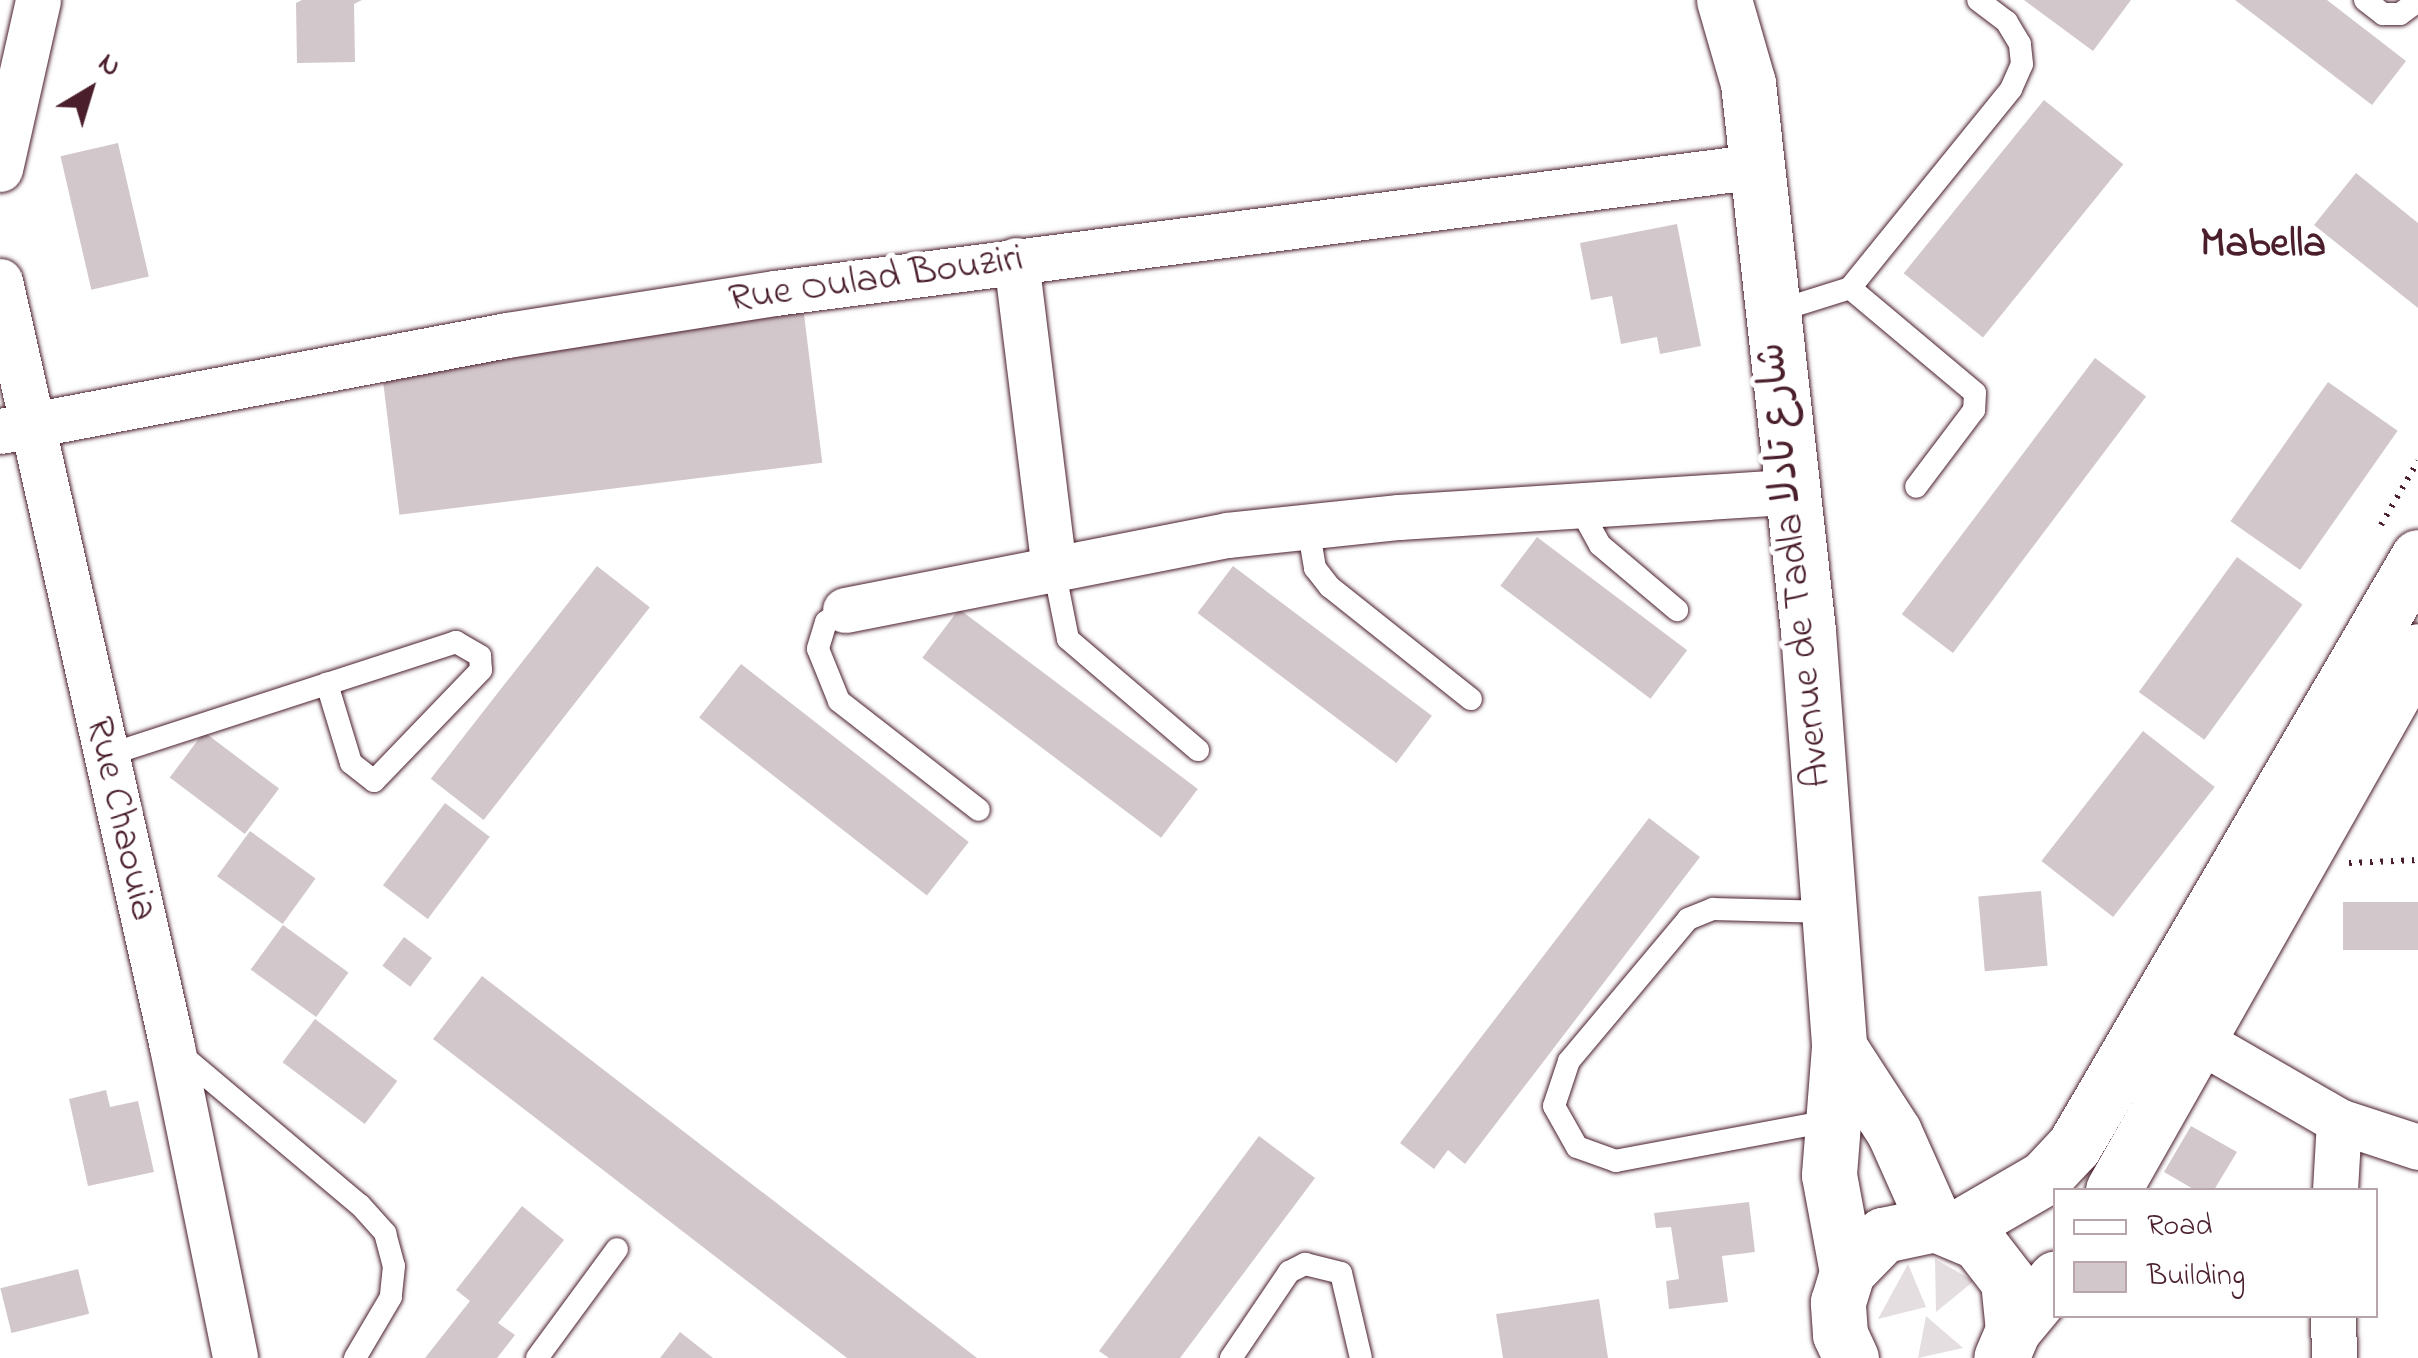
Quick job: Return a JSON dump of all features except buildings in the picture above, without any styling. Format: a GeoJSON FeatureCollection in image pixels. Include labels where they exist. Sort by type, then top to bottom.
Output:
{"type":"FeatureCollection","features":[{"type":"Feature","properties":{"kind":"main road","name":"Avenue de Tadla شارع تادلا"},"geometry":{"type":"LineString","coordinates":[[1724,0],[1748,84],[1789,492],[1808,630],[1839,1047],[1829,1121],[1829,1175],[1847,1272],[1838,1302],[1840,1334],[1851,1358]]}},
{"type":"Feature","properties":{"kind":"main road","name":"Avenue de Tadla شارع تادلا"},"geometry":{"type":"LineString","coordinates":[[1748,84],[1755,0]]}},
{"type":"Feature","properties":{"kind":"main road"},"geometry":{"type":"LineString","coordinates":[[2115,1188],[2176,1028],[2399,543]]}},
{"type":"Feature","properties":{"kind":"main road"},"geometry":{"type":"LineString","coordinates":[[1847,1272],[1883,1235],[1945,1227],[2060,1163],[2176,1028],[2298,866],[2418,651]]}},
{"type":"Feature","properties":{"kind":"main road","name":"Avenue de Tadla شارع تادلا"},"geometry":{"type":"LineString","coordinates":[[1839,1047],[1894,1132],[1945,1227]]}},
{"type":"Feature","properties":{"kind":"main road"},"geometry":{"type":"LineString","coordinates":[[1945,1227],[1996,1259],[2014,1305],[2007,1344]]}},
{"type":"Feature","properties":{"kind":"main road"},"geometry":{"type":"LineString","coordinates":[[2007,1344],[2053,1282]]}},
{"type":"Feature","properties":{"kind":"street"},"geometry":{"type":"LineString","coordinates":[[0,169],[12,46],[38,0]]}},
{"type":"Feature","properties":{"kind":"street","name":"Rue Oulad Bouziri"},"geometry":{"type":"LineString","coordinates":[[16,427],[507,335],[1016,260],[1758,166]]}},
{"type":"Feature","properties":{"kind":"street"},"geometry":{"type":"LineString","coordinates":[[1016,260],[1054,570]]}},
{"type":"Feature","properties":{"kind":"street","name":"Rue Chaouia"},"geometry":{"type":"LineString","coordinates":[[0,281],[16,427],[106,756],[172,1047],[235,1358]]}},
{"type":"Feature","properties":{"kind":"street"},"geometry":{"type":"LineString","coordinates":[[845,610],[1308,527],[1789,492]]}},
{"type":"Feature","properties":{"kind":"street"},"geometry":{"type":"LineString","coordinates":[[2176,1028],[2339,1121],[2418,1147]]}},
{"type":"Feature","properties":{"kind":"street"},"geometry":{"type":"LineString","coordinates":[[2335,1188],[2339,1121]]}},
{"type":"Feature","properties":{"kind":"street"},"geometry":{"type":"LineString","coordinates":[[2333,1318],[2334,1358]]}},
{"type":"Feature","properties":{"kind":"lane"},"geometry":{"type":"LineString","coordinates":[[1770,313],[1850,288],[2011,89],[2022,64],[2020,44],[2007,22],[1978,0]]}},
{"type":"Feature","properties":{"kind":"lane"},"geometry":{"type":"LineString","coordinates":[[2365,0],[2383,14],[2400,14],[2418,1]]}},
{"type":"Feature","properties":{"kind":"lane"},"geometry":{"type":"LineString","coordinates":[[1850,288],[1970,383],[1974,393],[1974,410],[1916,487]]}},
{"type":"Feature","properties":{"kind":"lane"},"geometry":{"type":"LineString","coordinates":[[1579,507],[1600,545],[1677,610]]}},
{"type":"Feature","properties":{"kind":"lane"},"geometry":{"type":"LineString","coordinates":[[1308,527],[1315,568],[1330,587],[1471,699]]}},
{"type":"Feature","properties":{"kind":"lane"},"geometry":{"type":"LineString","coordinates":[[1054,570],[1068,639],[1198,750]]}},
{"type":"Feature","properties":{"kind":"lane"},"geometry":{"type":"LineString","coordinates":[[845,610],[826,622],[818,649],[839,701],[979,810]]}},
{"type":"Feature","properties":{"kind":"lane"},"geometry":{"type":"LineString","coordinates":[[106,756],[327,684],[456,642],[480,656],[480,670],[374,781],[351,763],[327,684]]}},
{"type":"Feature","properties":{"kind":"lane"},"geometry":{"type":"LineString","coordinates":[[1829,912],[1713,908],[1688,919],[1569,1061],[1554,1106],[1577,1147],[1616,1161],[1829,1121]]}},
{"type":"Feature","properties":{"kind":"lane"},"geometry":{"type":"LineString","coordinates":[[172,1047],[360,1205],[385,1233],[394,1266],[391,1297],[355,1358]]}},
{"type":"Feature","properties":{"kind":"lane"},"geometry":{"type":"LineString","coordinates":[[537,1358],[617,1248]]}},
{"type":"Feature","properties":{"kind":"lane"},"geometry":{"type":"LineString","coordinates":[[1232,1358],[1289,1272],[1305,1264],[1341,1273],[1360,1358]]}},
{"type":"Feature","properties":{"kind":"path"},"geometry":{"type":"LineString","coordinates":[[2399,543],[2418,461]]}},
{"type":"Feature","properties":{"kind":"path"},"geometry":{"type":"LineString","coordinates":[[2298,866],[2418,860]]}},
{"type":"Feature","properties":{"kind":"shaded area"},"geometry":{"type":"Polygon","coordinates":[[[1935,1259],[1974,1281],[1936,1312],[1935,1259]]]}},
{"type":"Feature","properties":{"kind":"shaded area"},"geometry":{"type":"Polygon","coordinates":[[[1908,1264],[1926,1307],[1878,1319],[1908,1264]]]}},
{"type":"Feature","properties":{"kind":"shaded area"},"geometry":{"type":"Polygon","coordinates":[[[1926,1316],[1963,1348],[1918,1358],[1926,1316]]]}},
{"type":"Feature","properties":{"kind":"district","name":"Mabella"},"geometry":{"type":"Point","coordinates":[2263,245]}}]}
